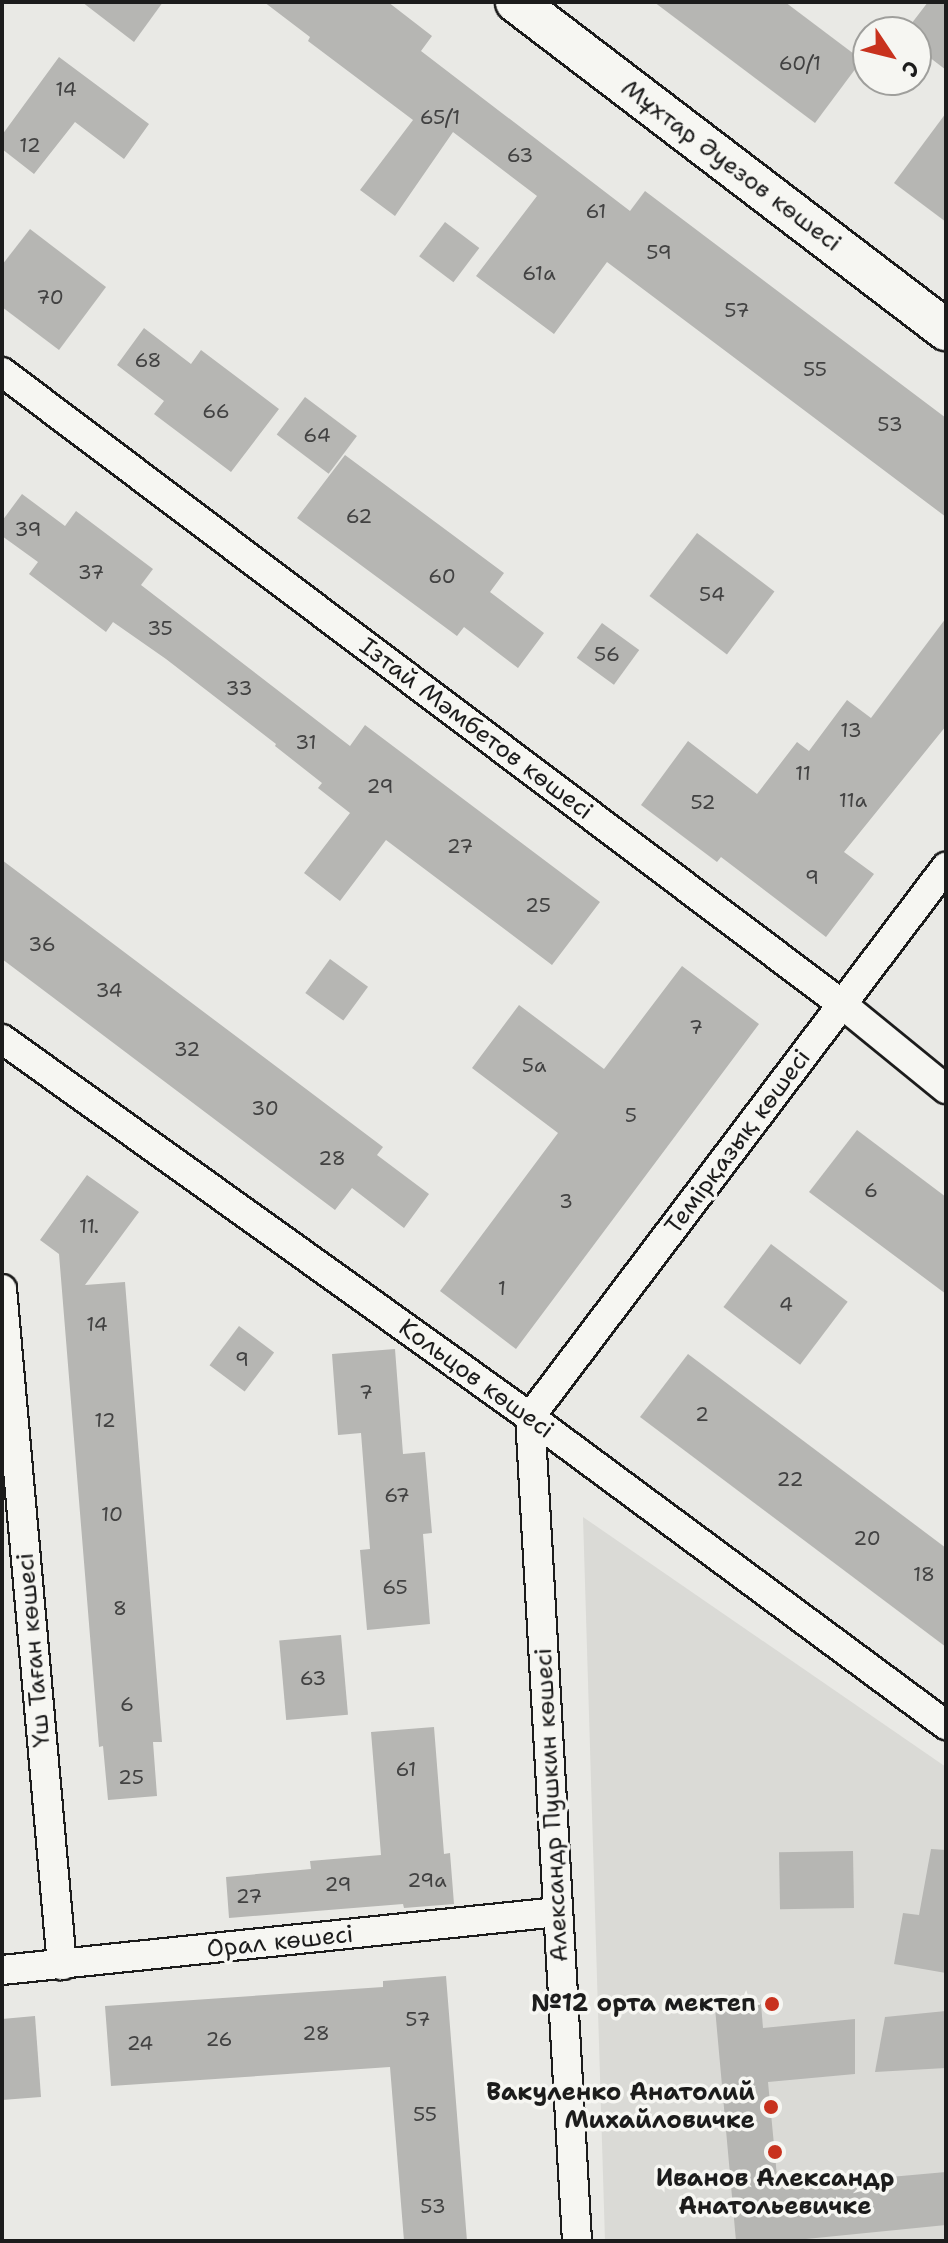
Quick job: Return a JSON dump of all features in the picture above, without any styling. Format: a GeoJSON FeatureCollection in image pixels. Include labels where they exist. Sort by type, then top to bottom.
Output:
{"type":"FeatureCollection","features":[{"type":"Feature","properties":{"kind":"street","name":"Мұхтар Әуезов көшесі"},"geometry":{"type":"LineString","coordinates":[[516,2],[946,330]]}},
{"type":"Feature","properties":{"kind":"street","name":"Ізтай Мәмбетов көшесі"},"geometry":{"type":"LineString","coordinates":[[2,372],[843,1005],[946,1089]]}},
{"type":"Feature","properties":{"kind":"street","name":"Темірқазық көшесі"},"geometry":{"type":"LineString","coordinates":[[530,1417],[946,867]]}},
{"type":"Feature","properties":{"kind":"street","name":"Кольцов көшесі"},"geometry":{"type":"LineString","coordinates":[[2,1039],[530,1417],[946,1725]]}},
{"type":"Feature","properties":{"kind":"street","name":"Үш Таған көшесі"},"geometry":{"type":"LineString","coordinates":[[2,1289],[62,1965]]}},
{"type":"Feature","properties":{"kind":"street","name":"Александр Пушкин көшесі"},"geometry":{"type":"LineString","coordinates":[[530,1417],[577,2241]]}},
{"type":"Feature","properties":{"kind":"street","name":"Орал көшесі"},"geometry":{"type":"LineString","coordinates":[[2,1970],[558,1912]]}},
{"type":"Feature","properties":{"kind":"shaded area","name":"№12 орта мектеп"},"geometry":{"type":"Polygon","coordinates":[[[583,1517],[946,1767],[946,2241],[605,2241],[583,1517]]]}},
{"type":"Feature","properties":{"kind":"building"},"geometry":{"type":"Polygon","coordinates":[[[82,2],[163,2],[134,42],[82,2]]]}},
{"type":"Feature","properties":{"kind":"building"},"geometry":{"type":"Polygon","coordinates":[[[264,2],[388,2],[432,36],[421,51],[630,211],[645,191],[946,418],[946,517],[607,262],[554,334],[476,276],[537,196],[453,132],[395,216],[360,190],[413,120],[308,41],[310,37],[264,2]]]}},
{"type":"Feature","properties":{"kind":"building"},"geometry":{"type":"Polygon","coordinates":[[[654,2],[785,2],[852,52],[852,73],[815,123],[654,2]]]}},
{"type":"Feature","properties":{"kind":"building"},"geometry":{"type":"Polygon","coordinates":[[[928,2],[946,2],[946,70],[932,59],[932,16],[917,16],[928,2]]]}},
{"type":"Feature","properties":{"kind":"building"},"geometry":{"type":"Polygon","coordinates":[[[59,57],[149,124],[124,159],[75,122],[34,174],[2,149],[2,135],[59,57]]]}},
{"type":"Feature","properties":{"kind":"building"},"geometry":{"type":"Polygon","coordinates":[[[946,113],[946,222],[894,183],[946,113]]]}},
{"type":"Feature","properties":{"kind":"building"},"geometry":{"type":"Polygon","coordinates":[[[445,222],[479,248],[453,282],[419,256],[445,222]]]}},
{"type":"Feature","properties":{"kind":"building"},"geometry":{"type":"Polygon","coordinates":[[[30,229],[106,287],[59,350],[2,307],[2,265],[30,229]]]}},
{"type":"Feature","properties":{"kind":"building"},"geometry":{"type":"Polygon","coordinates":[[[144,328],[191,364],[201,350],[279,409],[231,472],[154,414],[164,401],[117,365],[144,328]]]}},
{"type":"Feature","properties":{"kind":"building"},"geometry":{"type":"Polygon","coordinates":[[[305,397],[357,436],[329,474],[277,435],[305,397]]]}},
{"type":"Feature","properties":{"kind":"building"},"geometry":{"type":"Polygon","coordinates":[[[345,455],[504,573],[490,592],[544,633],[518,668],[464,627],[457,636],[297,518],[345,455]]]}},
{"type":"Feature","properties":{"kind":"building"},"geometry":{"type":"Polygon","coordinates":[[[22,494],[65,526],[76,511],[153,569],[141,585],[350,746],[365,725],[600,902],[552,965],[386,840],[340,901],[304,873],[350,813],[318,788],[322,783],[276,744],[166,659],[113,622],[106,632],[29,574],[38,562],[2,536],[2,521],[22,494]]]}},
{"type":"Feature","properties":{"kind":"building"},"geometry":{"type":"Polygon","coordinates":[[[697,533],[774,591],[727,654],[649,596],[697,533]]]}},
{"type":"Feature","properties":{"kind":"building"},"geometry":{"type":"Polygon","coordinates":[[[946,618],[946,726],[844,852],[874,874],[826,937],[721,857],[717,862],[641,805],[688,741],[757,794],[797,742],[809,751],[847,700],[871,718],[946,618]]]}},
{"type":"Feature","properties":{"kind":"building"},"geometry":{"type":"Polygon","coordinates":[[[602,623],[639,650],[614,685],[577,658],[602,623]]]}},
{"type":"Feature","properties":{"kind":"building"},"geometry":{"type":"Polygon","coordinates":[[[2,860],[383,1147],[377,1155],[429,1194],[404,1228],[352,1188],[335,1210],[2,959],[2,860]]]}},
{"type":"Feature","properties":{"kind":"building"},"geometry":{"type":"Polygon","coordinates":[[[330,959],[368,987],[343,1021],[305,993],[330,959]]]}},
{"type":"Feature","properties":{"kind":"building"},"geometry":{"type":"Polygon","coordinates":[[[682,966],[759,1024],[516,1349],[440,1291],[558,1133],[472,1068],[519,1005],[604,1069],[682,966]]]}},
{"type":"Feature","properties":{"kind":"building"},"geometry":{"type":"Polygon","coordinates":[[[857,1130],[946,1197],[946,1294],[809,1192],[857,1130]]]}},
{"type":"Feature","properties":{"kind":"building"},"geometry":{"type":"Polygon","coordinates":[[[87,1175],[139,1212],[85,1285],[125,1282],[162,1742],[153,1742],[157,1796],[108,1800],[103,1746],[99,1747],[59,1254],[40,1240],[87,1175]]]}},
{"type":"Feature","properties":{"kind":"building"},"geometry":{"type":"Polygon","coordinates":[[[771,1244],[848,1302],[800,1365],[723,1307],[771,1244]]]}},
{"type":"Feature","properties":{"kind":"building"},"geometry":{"type":"Polygon","coordinates":[[[239,1326],[274,1352],[245,1392],[210,1365],[239,1326]]]}},
{"type":"Feature","properties":{"kind":"building"},"geometry":{"type":"Polygon","coordinates":[[[395,1349],[403,1454],[425,1452],[432,1533],[423,1534],[430,1624],[367,1630],[360,1550],[370,1549],[361,1433],[338,1435],[332,1354],[395,1349]]]}},
{"type":"Feature","properties":{"kind":"building"},"geometry":{"type":"Polygon","coordinates":[[[688,1354],[946,1548],[946,1647],[640,1417],[688,1354]]]}},
{"type":"Feature","properties":{"kind":"building"},"geometry":{"type":"Polygon","coordinates":[[[341,1635],[348,1715],[286,1720],[279,1640],[341,1635]]]}},
{"type":"Feature","properties":{"kind":"building"},"geometry":{"type":"Polygon","coordinates":[[[434,1727],[444,1854],[450,1853],[454,1904],[404,1908],[403,1904],[229,1918],[226,1877],[311,1869],[310,1861],[381,1855],[371,1732],[434,1727]]]}},
{"type":"Feature","properties":{"kind":"building"},"geometry":{"type":"Polygon","coordinates":[[[931,1849],[946,1850],[946,1973],[894,1964],[903,1913],[919,1915],[931,1849]]]}},
{"type":"Feature","properties":{"kind":"building"},"geometry":{"type":"Polygon","coordinates":[[[853,1851],[854,1908],[780,1909],[779,1852],[853,1851]]]}},
{"type":"Feature","properties":{"kind":"building"},"geometry":{"type":"Polygon","coordinates":[[[446,1976],[467,2241],[404,2241],[390,2067],[111,2086],[105,2006],[383,1987],[383,1981],[446,1976]]]}},
{"type":"Feature","properties":{"kind":"building"},"geometry":{"type":"Polygon","coordinates":[[[761,2004],[763,2028],[855,2019],[855,2074],[768,2082],[778,2187],[946,2172],[946,2225],[786,2241],[736,2241],[715,2008],[761,2004]]]}},
{"type":"Feature","properties":{"kind":"building"},"geometry":{"type":"Polygon","coordinates":[[[946,2011],[946,2068],[875,2072],[885,2017],[946,2011]]]}},
{"type":"Feature","properties":{"kind":"building"},"geometry":{"type":"Polygon","coordinates":[[[35,2016],[41,2097],[2,2100],[2,2019],[35,2016]]]}},
{"type":"Feature","properties":{"kind":"place","name":"№12 орта мектеп"},"geometry":{"type":"Point","coordinates":[772,2004]}},
{"type":"Feature","properties":{"kind":"place","name":"Вакуленко Анатолий Михайловичке"},"geometry":{"type":"Point","coordinates":[771,2107]}},
{"type":"Feature","properties":{"kind":"place","name":"Иванов Александр Анатольевичке"},"geometry":{"type":"Point","coordinates":[775,2152]}}]}
